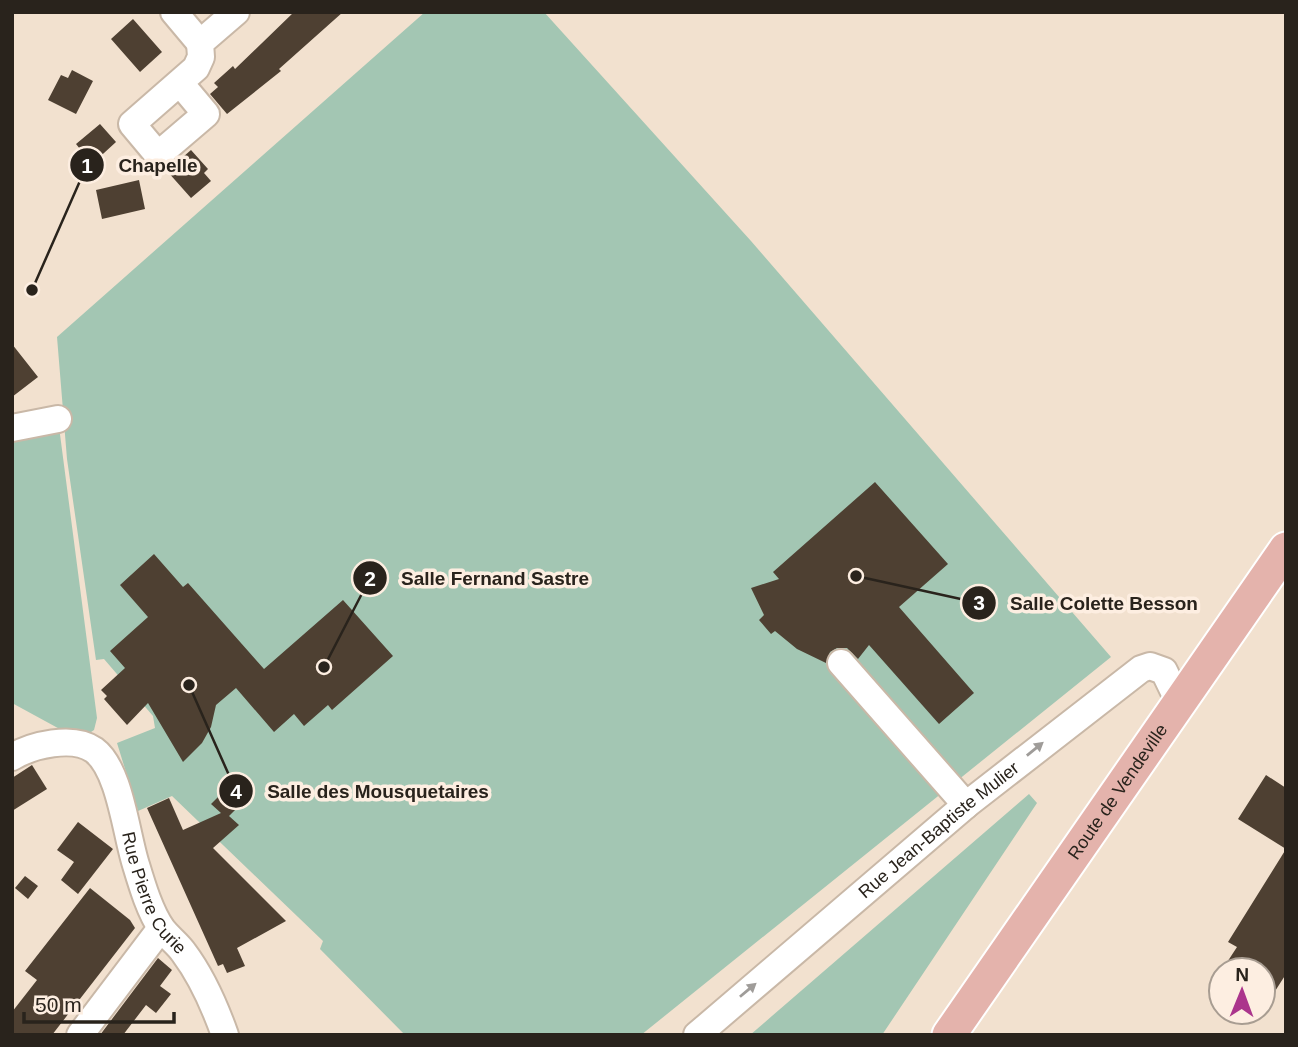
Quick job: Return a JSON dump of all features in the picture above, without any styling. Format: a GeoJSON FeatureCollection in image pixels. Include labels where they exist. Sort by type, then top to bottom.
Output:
{"type":"FeatureCollection","features":[{"type":"Feature","properties":{"kind":"main road","name":"Route de Vendeville"},"geometry":{"type":"LineString","coordinates":[[949,1035],[1286,548]]}},
{"type":"Feature","properties":{"kind":"main road","name":"Route de Vendeville"},"geometry":{"type":"LineString","coordinates":[[970,1035],[1286,576]]}},
{"type":"Feature","properties":{"kind":"street"},"geometry":{"type":"LineString","coordinates":[[174,12],[200,43],[200,63],[180,83]]}},
{"type":"Feature","properties":{"kind":"street"},"geometry":{"type":"LineString","coordinates":[[200,43],[236,12]]}},
{"type":"Feature","properties":{"kind":"street"},"geometry":{"type":"LineString","coordinates":[[12,428],[58,419]]}},
{"type":"Feature","properties":{"kind":"street"},"geometry":{"type":"LineString","coordinates":[[841,663],[966,804]]}},
{"type":"Feature","properties":{"kind":"street","name":"Rue Jean-Baptiste Mulier"},"geometry":{"type":"LineString","coordinates":[[696,1035],[966,804],[1143,667],[1154,666],[1164,671],[1179,702]]}},
{"type":"Feature","properties":{"kind":"street","name":"Rue Pierre Curie"},"geometry":{"type":"LineString","coordinates":[[12,757],[43,744],[93,749],[112,775],[136,866],[161,928],[184,953],[205,988],[225,1035]]}},
{"type":"Feature","properties":{"kind":"street"},"geometry":{"type":"LineString","coordinates":[[80,1035],[161,928]]}},
{"type":"Feature","properties":{"kind":"green space"},"geometry":{"type":"Polygon","coordinates":[[[425,12],[544,12],[751,241],[1111,657],[641,1035],[405,1035],[320,949],[323,941],[172,796],[138,811],[117,743],[155,728],[153,716],[104,659],[96,660],[67,459],[57,337],[425,12]]]}},
{"type":"Feature","properties":{"kind":"green space"},"geometry":{"type":"Polygon","coordinates":[[[58,419],[97,718],[94,730],[82,738],[67,733],[12,703],[12,428],[58,419]]]}},
{"type":"Feature","properties":{"kind":"green space"},"geometry":{"type":"Polygon","coordinates":[[[1029,794],[1037,803],[882,1035],[750,1035],[1029,794]]]}},
{"type":"Feature","properties":{"kind":"building"},"geometry":{"type":"Polygon","coordinates":[[[294,12],[343,12],[279,69],[281,71],[227,114],[210,94],[218,87],[214,83],[233,66],[235,69],[294,12]]]}},
{"type":"Feature","properties":{"kind":"building"},"geometry":{"type":"Polygon","coordinates":[[[133,19],[162,52],[140,72],[111,39],[133,19]]]}},
{"type":"Feature","properties":{"kind":"building"},"geometry":{"type":"Polygon","coordinates":[[[72,70],[93,81],[76,114],[48,100],[61,75],[68,78],[72,70]]]}},
{"type":"Feature","properties":{"kind":"building"},"geometry":{"type":"Polygon","coordinates":[[[100,124],[116,142],[92,164],[76,144],[100,124]]]}},
{"type":"Feature","properties":{"kind":"building"},"geometry":{"type":"Polygon","coordinates":[[[191,150],[208,169],[204,173],[211,181],[191,198],[167,171],[191,150]]]}},
{"type":"Feature","properties":{"kind":"building"},"geometry":{"type":"Polygon","coordinates":[[[139,180],[145,209],[102,219],[96,190],[139,180]]]}},
{"type":"Feature","properties":{"kind":"building"},"geometry":{"type":"Polygon","coordinates":[[[12,344],[38,377],[12,397],[12,344]]]}},
{"type":"Feature","properties":{"kind":"building"},"geometry":{"type":"Polygon","coordinates":[[[875,482],[948,564],[899,607],[974,693],[939,724],[869,645],[858,659],[847,648],[837,648],[830,652],[826,663],[797,649],[775,631],[771,634],[759,620],[764,615],[751,588],[779,579],[773,572],[875,482]]]}},
{"type":"Feature","properties":{"kind":"building"},"geometry":{"type":"Polygon","coordinates":[[[154,554],[183,587],[188,583],[264,669],[343,600],[393,656],[332,710],[328,705],[304,726],[294,714],[274,732],[236,688],[216,705],[211,727],[202,743],[183,762],[148,703],[127,725],[104,699],[107,696],[101,690],[125,668],[110,651],[148,617],[120,585],[154,554]]]}},
{"type":"Feature","properties":{"kind":"building"},"geometry":{"type":"Polygon","coordinates":[[[32,765],[47,789],[12,811],[12,778],[32,765]]]}},
{"type":"Feature","properties":{"kind":"building"},"geometry":{"type":"Polygon","coordinates":[[[1266,775],[1286,788],[1286,849],[1238,819],[1266,775]]]}},
{"type":"Feature","properties":{"kind":"building"},"geometry":{"type":"Polygon","coordinates":[[[224,791],[240,805],[229,816],[239,825],[213,848],[286,921],[237,948],[245,966],[227,973],[223,964],[218,966],[147,808],[169,798],[183,830],[221,813],[211,804],[224,791]]]}},
{"type":"Feature","properties":{"kind":"building"},"geometry":{"type":"Polygon","coordinates":[[[78,822],[113,849],[78,894],[61,880],[74,862],[57,850],[78,822]]]}},
{"type":"Feature","properties":{"kind":"building"},"geometry":{"type":"Polygon","coordinates":[[[1286,849],[1286,974],[1277,988],[1277,956],[1231,956],[1237,947],[1228,942],[1286,849]]]}},
{"type":"Feature","properties":{"kind":"building"},"geometry":{"type":"Polygon","coordinates":[[[25,876],[38,886],[28,899],[15,888],[25,876]]]}},
{"type":"Feature","properties":{"kind":"building"},"geometry":{"type":"Polygon","coordinates":[[[90,888],[130,920],[135,928],[52,1035],[12,1035],[12,1012],[37,980],[25,971],[90,888]]]}},
{"type":"Feature","properties":{"kind":"building"},"geometry":{"type":"Polygon","coordinates":[[[158,958],[172,970],[160,986],[171,994],[156,1013],[146,1005],[123,1035],[100,1035],[158,958]]]}},
{"type":"Feature","properties":{"kind":"place","name":"Chapelle"},"geometry":{"type":"Point","coordinates":[32,290]}},
{"type":"Feature","properties":{"kind":"place","name":"Salle Colette Besson"},"geometry":{"type":"Point","coordinates":[856,576]}},
{"type":"Feature","properties":{"kind":"place","name":"Salle Fernand Sastre"},"geometry":{"type":"Point","coordinates":[324,667]}},
{"type":"Feature","properties":{"kind":"place","name":"Salle des Mousquetaires"},"geometry":{"type":"Point","coordinates":[189,685]}}]}
